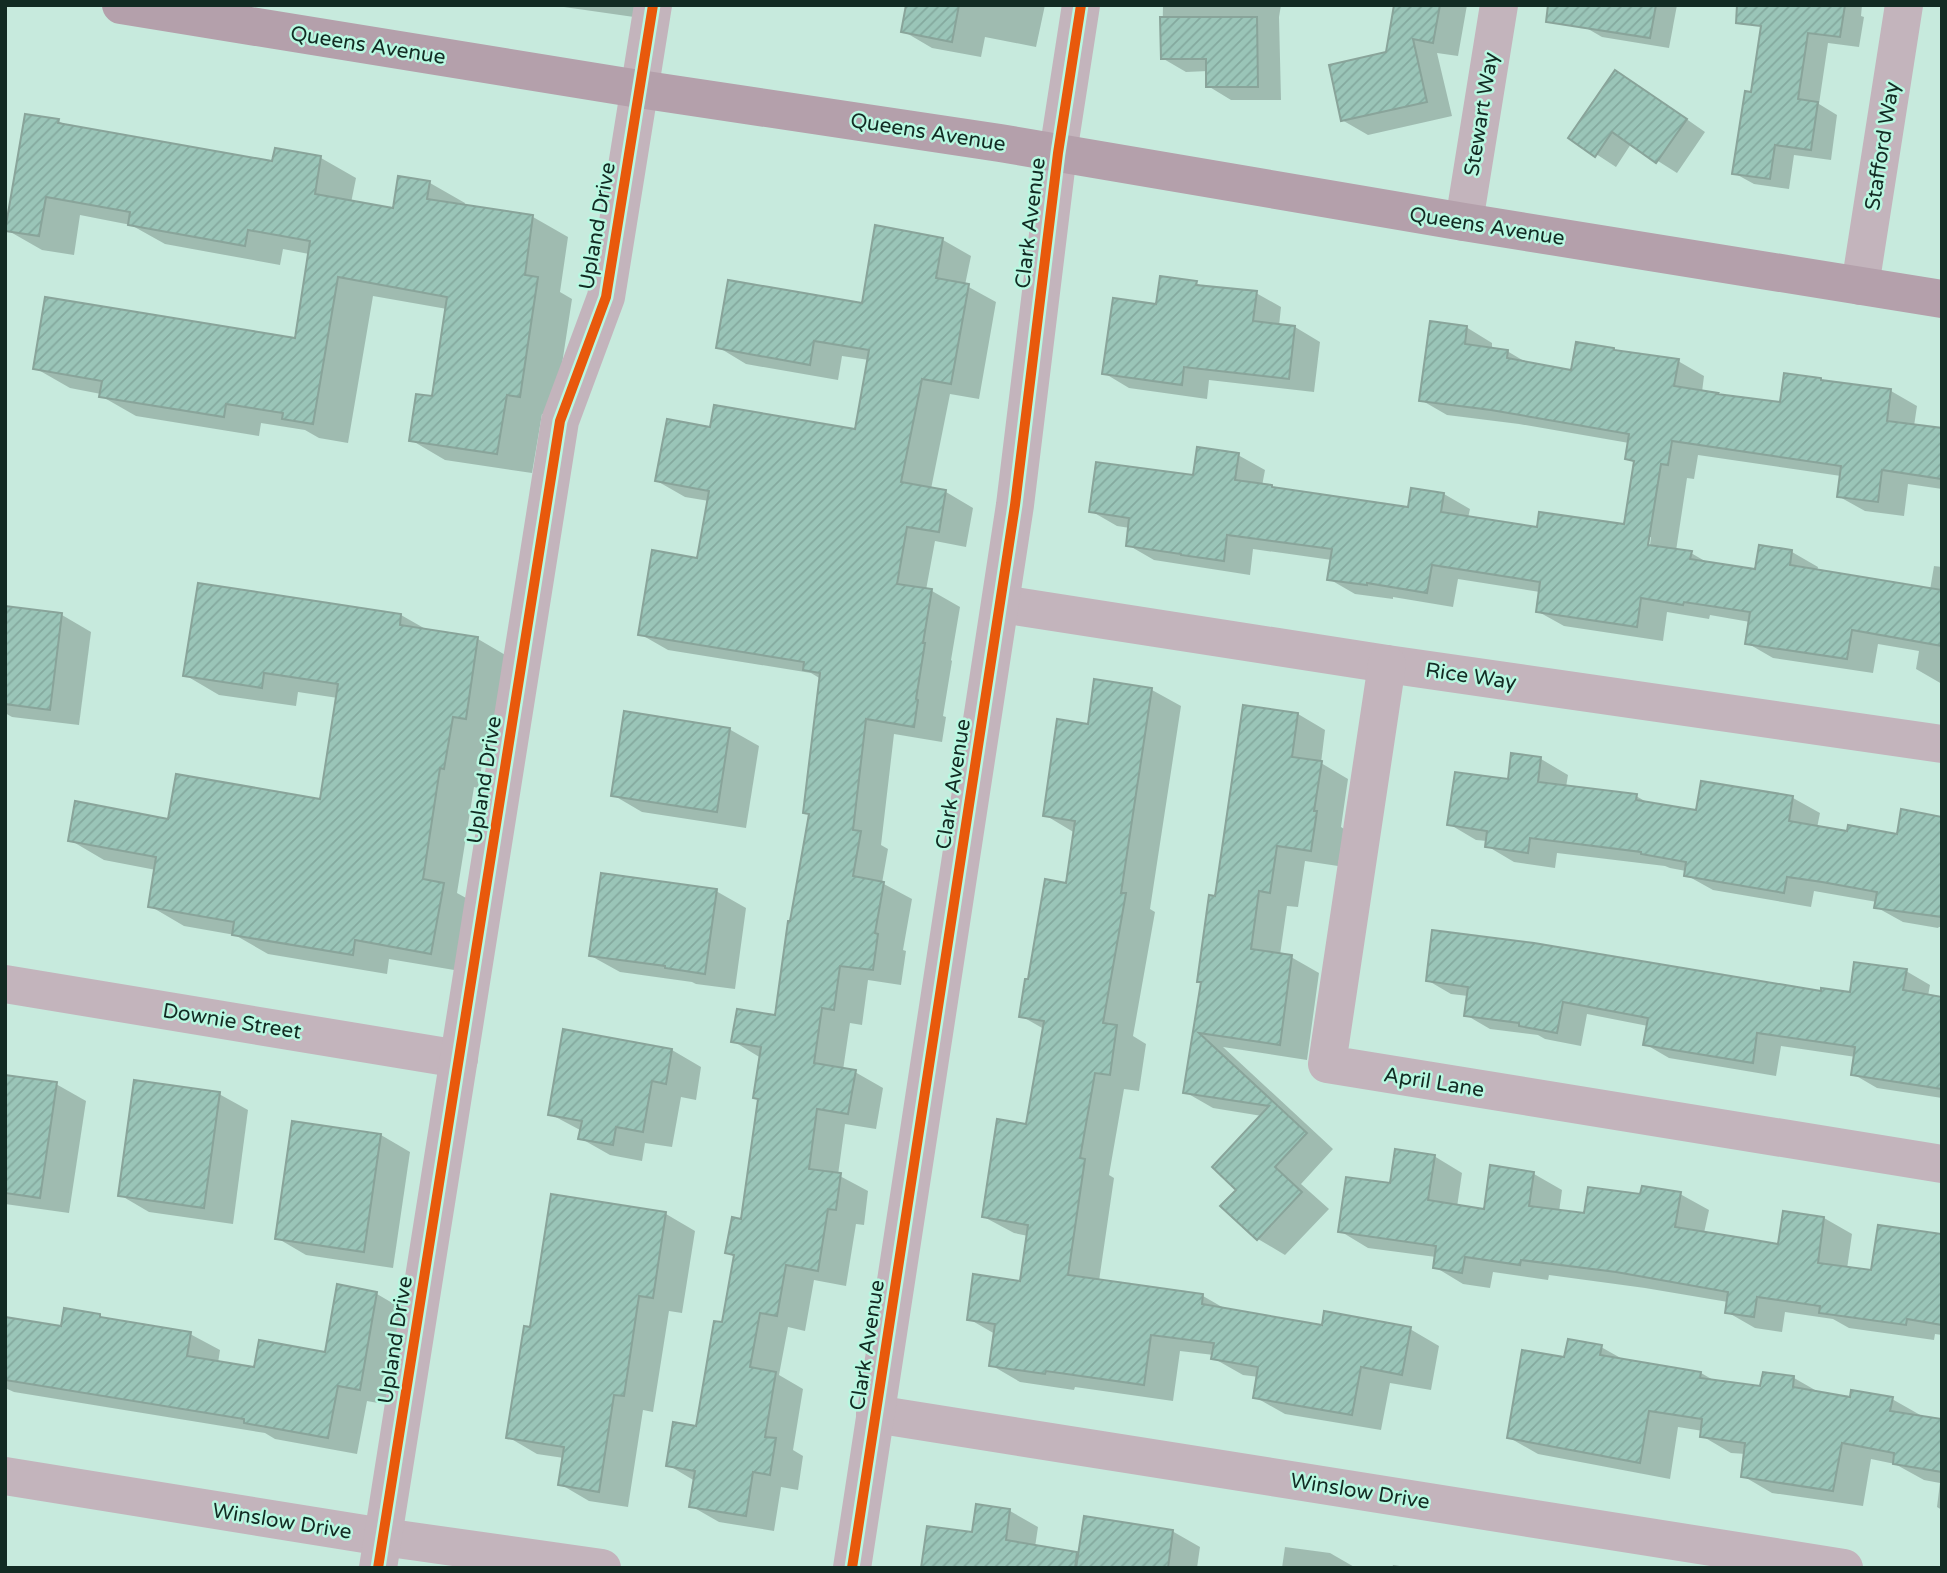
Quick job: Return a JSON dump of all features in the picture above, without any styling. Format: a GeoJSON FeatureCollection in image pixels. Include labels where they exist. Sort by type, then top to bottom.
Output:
{"type":"FeatureCollection","features":[{"type":"Feature","properties":{"kind":"main road","name":"Queens Avenue"},"geometry":{"type":"LineString","coordinates":[[121,5],[254,16],[639,89],[1058,153],[1942,299]]}},
{"type":"Feature","properties":{"kind":"street","name":"Upland Drive"},"geometry":{"type":"LineString","coordinates":[[381,1552],[560,421],[606,297],[653,5]]}},
{"type":"Feature","properties":{"kind":"street","name":"Clark Avenue"},"geometry":{"type":"LineString","coordinates":[[852,1568],[1016,505],[1058,153],[1080,5]]}},
{"type":"Feature","properties":{"kind":"street","name":"Stewart Way"},"geometry":{"type":"LineString","coordinates":[[1464,222],[1499,5]]}},
{"type":"Feature","properties":{"kind":"street","name":"Stafford Way"},"geometry":{"type":"LineString","coordinates":[[1860,286],[1904,5]]}},
{"type":"Feature","properties":{"kind":"street","name":"Rice Way"},"geometry":{"type":"LineString","coordinates":[[1001,604],[1387,664],[1942,744]]}},
{"type":"Feature","properties":{"kind":"street","name":"April Lane"},"geometry":{"type":"LineString","coordinates":[[1387,664],[1326,1064],[1942,1164]]}},
{"type":"Feature","properties":{"kind":"street","name":"Downie Street"},"geometry":{"type":"LineString","coordinates":[[5,984],[459,1059]]}},
{"type":"Feature","properties":{"kind":"street","name":"Winslow Drive"},"geometry":{"type":"LineString","coordinates":[[875,1414],[1844,1568]]}},
{"type":"Feature","properties":{"kind":"street","name":"Winslow Drive"},"geometry":{"type":"LineString","coordinates":[[5,1476],[381,1552],[602,1568]]}},
{"type":"Feature","properties":{"kind":"building"},"geometry":{"type":"Polygon","coordinates":[[[906,5],[959,5],[952,42],[901,32],[906,5]]]}},
{"type":"Feature","properties":{"kind":"building"},"geometry":{"type":"Polygon","coordinates":[[[1394,5],[1440,5],[1433,43],[1413,39],[1427,102],[1341,121],[1329,65],[1386,52],[1394,5]]]}},
{"type":"Feature","properties":{"kind":"building"},"geometry":{"type":"Polygon","coordinates":[[[1548,5],[1656,5],[1650,38],[1546,22],[1548,5]]]}},
{"type":"Feature","properties":{"kind":"building"},"geometry":{"type":"Polygon","coordinates":[[[1737,5],[1845,5],[1840,37],[1808,33],[1798,99],[1818,102],[1811,150],[1775,145],[1770,179],[1732,174],[1745,91],[1751,92],[1761,26],[1736,23],[1737,5]]]}},
{"type":"Feature","properties":{"kind":"building"},"geometry":{"type":"Polygon","coordinates":[[[1160,17],[1257,17],[1258,87],[1206,87],[1206,59],[1161,59],[1160,17]]]}},
{"type":"Feature","properties":{"kind":"building"},"geometry":{"type":"Polygon","coordinates":[[[1615,70],[1687,119],[1656,163],[1612,132],[1595,157],[1568,138],[1615,70]]]}},
{"type":"Feature","properties":{"kind":"building"},"geometry":{"type":"Polygon","coordinates":[[[25,114],[59,119],[58,123],[272,161],[275,148],[321,156],[315,194],[393,208],[398,176],[430,181],[427,199],[533,215],[525,275],[538,277],[520,397],[507,395],[497,454],[409,441],[416,394],[432,396],[447,297],[338,277],[313,424],[282,419],[283,413],[226,404],[224,417],[99,397],[102,381],[33,369],[45,297],[295,338],[310,241],[248,230],[245,246],[128,225],[130,212],[46,197],[39,236],[5,231],[25,114]]]}},
{"type":"Feature","properties":{"kind":"building"},"geometry":{"type":"Polygon","coordinates":[[[875,225],[943,238],[936,278],[969,284],[951,384],[922,379],[901,482],[946,490],[939,532],[907,527],[897,584],[932,589],[914,727],[866,719],[853,830],[861,831],[853,876],[884,882],[875,933],[878,934],[873,970],[840,966],[834,1010],[822,1008],[814,1063],[856,1070],[848,1114],[817,1109],[809,1169],[841,1173],[836,1210],[828,1209],[818,1271],[786,1265],[777,1316],[760,1313],[750,1367],[776,1372],[765,1437],[776,1438],[770,1475],[753,1472],[746,1516],[689,1507],[695,1471],[666,1466],[673,1422],[696,1426],[714,1321],[722,1322],[734,1255],[725,1253],[732,1217],[741,1219],[758,1099],[753,1098],[761,1047],[731,1042],[737,1009],[775,1015],[788,921],[809,814],[803,813],[820,673],[803,670],[804,662],[638,635],[652,550],[697,558],[709,491],[655,481],[667,419],[710,427],[714,405],[855,429],[869,350],[814,341],[810,365],[716,348],[728,280],[862,303],[875,225]]]}},
{"type":"Feature","properties":{"kind":"building"},"geometry":{"type":"Polygon","coordinates":[[[1160,276],[1197,281],[1196,285],[1257,291],[1253,321],[1295,326],[1289,379],[1184,367],[1182,385],[1102,374],[1113,298],[1156,304],[1160,276]]]}},
{"type":"Feature","properties":{"kind":"building"},"geometry":{"type":"Polygon","coordinates":[[[1430,321],[1467,326],[1465,344],[1508,350],[1507,358],[1571,370],[1576,342],[1679,359],[1674,386],[1717,394],[1780,402],[1784,373],[1891,389],[1887,421],[1942,428],[1942,479],[1882,470],[1878,502],[1837,497],[1841,466],[1672,441],[1668,465],[1661,464],[1648,545],[1692,551],[1690,559],[1755,569],[1759,545],[1792,550],[1790,565],[1942,590],[1942,646],[1852,630],[1847,659],[1745,644],[1750,612],[1641,598],[1637,627],[1536,612],[1540,582],[1432,565],[1427,593],[1367,583],[1327,580],[1332,549],[1227,535],[1224,561],[1181,555],[1126,546],[1129,518],[1089,512],[1096,462],[1193,475],[1197,447],[1239,453],[1235,480],[1272,487],[1408,507],[1411,488],[1444,493],[1441,512],[1537,527],[1539,512],[1624,524],[1634,461],[1625,459],[1629,434],[1491,410],[1419,401],[1430,321]]]}},
{"type":"Feature","properties":{"kind":"building"},"geometry":{"type":"Polygon","coordinates":[[[198,583],[401,614],[400,625],[478,637],[466,719],[453,717],[444,769],[440,768],[423,879],[444,883],[431,954],[355,940],[353,955],[232,935],[234,922],[148,907],[156,857],[68,841],[75,801],[168,819],[176,774],[320,799],[338,684],[264,673],[262,688],[183,676],[198,583]]]}},
{"type":"Feature","properties":{"kind":"building"},"geometry":{"type":"Polygon","coordinates":[[[5,606],[62,613],[50,710],[5,704],[5,606]]]}},
{"type":"Feature","properties":{"kind":"building"},"geometry":{"type":"Polygon","coordinates":[[[1094,679],[1152,688],[1121,893],[1126,893],[1103,1023],[1117,1025],[1110,1075],[1095,1073],[1080,1158],[1085,1159],[1068,1275],[1203,1294],[1202,1304],[1322,1325],[1324,1311],[1411,1327],[1402,1375],[1361,1367],[1352,1415],[1253,1398],[1258,1367],[1211,1359],[1214,1343],[1151,1335],[1144,1385],[989,1366],[995,1324],[967,1320],[973,1274],[1020,1281],[1028,1225],[982,1217],[997,1119],[1026,1124],[1044,1021],[1019,1017],[1045,879],[1066,883],[1075,821],[1043,816],[1057,719],[1088,724],[1094,679]]]}},
{"type":"Feature","properties":{"kind":"building"},"geometry":{"type":"Polygon","coordinates":[[[1243,705],[1298,713],[1292,757],[1322,761],[1311,851],[1277,846],[1270,893],[1259,891],[1251,949],[1292,955],[1280,1045],[1199,1033],[1307,1133],[1275,1167],[1302,1192],[1257,1240],[1220,1206],[1236,1190],[1212,1167],[1269,1106],[1183,1093],[1201,982],[1197,982],[1209,895],[1215,896],[1243,705]]]}},
{"type":"Feature","properties":{"kind":"building"},"geometry":{"type":"Polygon","coordinates":[[[624,711],[730,728],[717,812],[611,796],[624,711]]]}},
{"type":"Feature","properties":{"kind":"building"},"geometry":{"type":"Polygon","coordinates":[[[1511,753],[1541,757],[1538,782],[1637,794],[1636,800],[1696,810],[1701,781],[1793,796],[1789,821],[1847,831],[1848,825],[1897,834],[1901,809],[1942,817],[1942,917],[1874,908],[1877,892],[1822,882],[1787,877],[1784,893],[1684,876],[1686,862],[1641,852],[1530,838],[1528,853],[1485,847],[1487,831],[1447,825],[1455,772],[1508,779],[1511,753]]]}},
{"type":"Feature","properties":{"kind":"building"},"geometry":{"type":"Polygon","coordinates":[[[601,873],[717,889],[705,974],[589,956],[601,873]]]}},
{"type":"Feature","properties":{"kind":"building"},"geometry":{"type":"Polygon","coordinates":[[[1432,930],[1534,943],[1821,991],[1821,988],[1850,992],[1854,962],[1907,969],[1903,990],[1942,997],[1942,1089],[1851,1075],[1855,1047],[1757,1033],[1753,1063],[1643,1045],[1648,1018],[1563,1002],[1557,1033],[1519,1026],[1519,1023],[1464,1016],[1468,987],[1426,981],[1432,930]]]}},
{"type":"Feature","properties":{"kind":"building"},"geometry":{"type":"Polygon","coordinates":[[[563,1029],[672,1049],[666,1084],[652,1081],[643,1132],[616,1127],[613,1145],[578,1139],[582,1121],[548,1115],[563,1029]]]}},
{"type":"Feature","properties":{"kind":"building"},"geometry":{"type":"Polygon","coordinates":[[[5,1075],[57,1082],[40,1198],[5,1193],[5,1075]]]}},
{"type":"Feature","properties":{"kind":"building"},"geometry":{"type":"Polygon","coordinates":[[[134,1080],[220,1092],[204,1208],[118,1196],[134,1080]]]}},
{"type":"Feature","properties":{"kind":"building"},"geometry":{"type":"Polygon","coordinates":[[[292,1121],[381,1134],[364,1252],[275,1239],[292,1121]]]}},
{"type":"Feature","properties":{"kind":"building"},"geometry":{"type":"Polygon","coordinates":[[[1395,1149],[1435,1155],[1428,1200],[1484,1209],[1490,1165],[1534,1172],[1529,1206],[1584,1213],[1588,1187],[1640,1194],[1642,1186],[1681,1192],[1675,1227],[1778,1244],[1783,1211],[1824,1217],[1818,1263],[1871,1270],[1878,1225],[1942,1234],[1942,1325],[1907,1319],[1906,1325],[1819,1313],[1820,1306],[1757,1297],[1754,1317],[1725,1313],[1728,1292],[1616,1272],[1521,1260],[1520,1265],[1465,1257],[1462,1273],[1433,1268],[1436,1246],[1338,1232],[1346,1177],[1390,1183],[1395,1149]]]}},
{"type":"Feature","properties":{"kind":"building"},"geometry":{"type":"Polygon","coordinates":[[[551,1194],[666,1212],[653,1298],[639,1296],[624,1396],[614,1395],[599,1492],[558,1485],[564,1447],[506,1438],[524,1326],[530,1327],[551,1194]]]}},
{"type":"Feature","properties":{"kind":"building"},"geometry":{"type":"Polygon","coordinates":[[[337,1284],[377,1292],[360,1390],[338,1386],[328,1438],[244,1423],[244,1419],[5,1380],[5,1317],[61,1326],[64,1308],[100,1314],[100,1317],[191,1332],[187,1356],[254,1367],[259,1340],[325,1352],[337,1284]]]}},
{"type":"Feature","properties":{"kind":"building"},"geometry":{"type":"Polygon","coordinates":[[[1568,1339],[1602,1345],[1600,1355],[1701,1372],[1700,1378],[1760,1386],[1763,1372],[1794,1376],[1793,1387],[1850,1397],[1851,1390],[1893,1397],[1890,1411],[1942,1419],[1942,1472],[1893,1464],[1894,1453],[1842,1443],[1833,1491],[1741,1477],[1745,1443],[1700,1437],[1702,1419],[1649,1411],[1640,1463],[1507,1438],[1522,1350],[1564,1357],[1568,1339]]]}},
{"type":"Feature","properties":{"kind":"building"},"geometry":{"type":"Polygon","coordinates":[[[976,1504],[1010,1509],[1006,1540],[1077,1552],[1075,1568],[921,1568],[927,1526],[972,1532],[976,1504]]]}},
{"type":"Feature","properties":{"kind":"building"},"geometry":{"type":"Polygon","coordinates":[[[1084,1516],[1173,1530],[1168,1568],[1076,1568],[1084,1516]]]}},
{"type":"Feature","properties":{"kind":"cycle path"},"geometry":{"type":"LineString","coordinates":[[378,1568],[560,421],[606,297],[653,5]]}},
{"type":"Feature","properties":{"kind":"cycle path"},"geometry":{"type":"LineString","coordinates":[[852,1568],[1015,505],[1058,153],[1081,5]]}}]}
